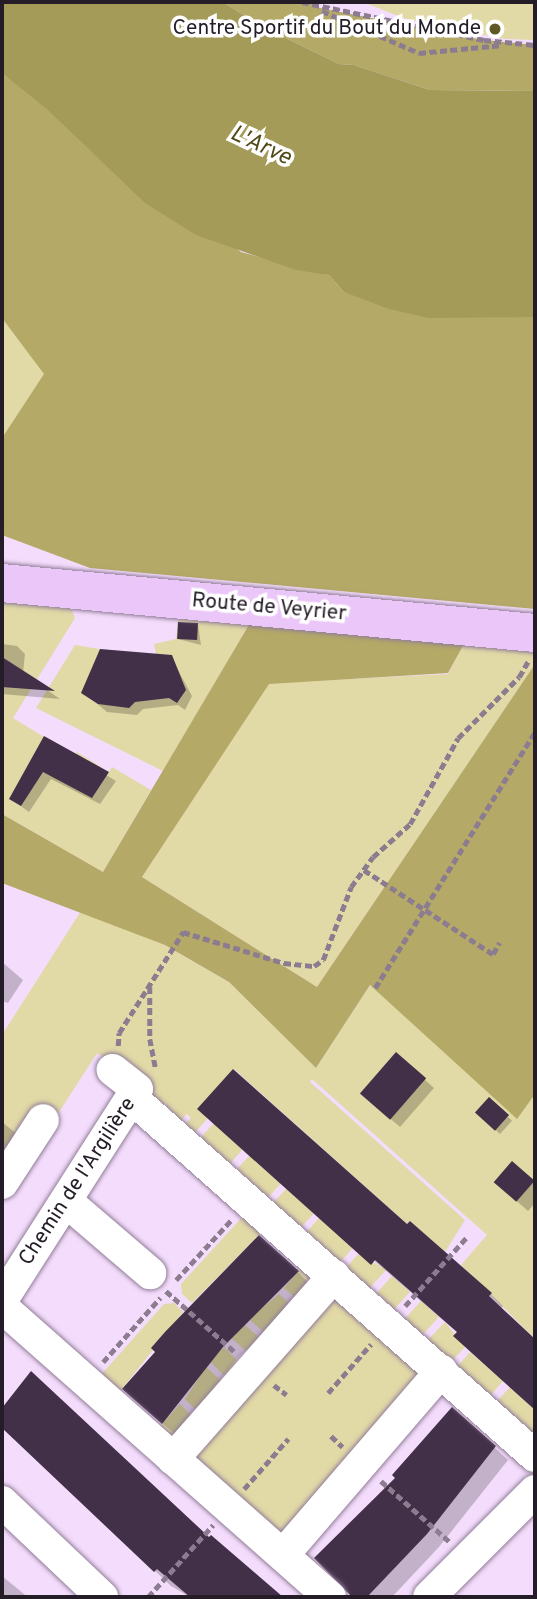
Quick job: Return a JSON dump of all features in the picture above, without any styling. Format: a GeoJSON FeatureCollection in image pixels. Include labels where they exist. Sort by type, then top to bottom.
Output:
{"type":"FeatureCollection","features":[{"type":"Feature","properties":{"kind":"main road","name":"Route de Veyrier"},"geometry":{"type":"LineString","coordinates":[[2,583],[535,642]]}},
{"type":"Feature","properties":{"kind":"street","name":"Chemin de l'Argilière"},"geometry":{"type":"LineString","coordinates":[[2,1300],[135,1093],[113,1070]]}},
{"type":"Feature","properties":{"kind":"street"},"geometry":{"type":"LineString","coordinates":[[135,1093],[248,1201],[535,1456]]}},
{"type":"Feature","properties":{"kind":"street"},"geometry":{"type":"LineString","coordinates":[[2,1183],[43,1120]]}},
{"type":"Feature","properties":{"kind":"street"},"geometry":{"type":"LineString","coordinates":[[66,1201],[158,1282]]}},
{"type":"Feature","properties":{"kind":"street"},"geometry":{"type":"LineString","coordinates":[[173,1459],[334,1276]]}},
{"type":"Feature","properties":{"kind":"street"},"geometry":{"type":"LineString","coordinates":[[2,1307],[330,1597]]}},
{"type":"Feature","properties":{"kind":"street"},"geometry":{"type":"LineString","coordinates":[[283,1555],[441,1371]]}},
{"type":"Feature","properties":{"kind":"street"},"geometry":{"type":"LineString","coordinates":[[429,1597],[535,1491]]}},
{"type":"Feature","properties":{"kind":"street"},"geometry":{"type":"LineString","coordinates":[[2,1502],[102,1597]]}},
{"type":"Feature","properties":{"kind":"path"},"geometry":{"type":"LineString","coordinates":[[302,2],[419,53],[511,44],[535,45]]}},
{"type":"Feature","properties":{"kind":"path"},"geometry":{"type":"LineString","coordinates":[[314,7],[511,44]]}},
{"type":"Feature","properties":{"kind":"path"},"geometry":{"type":"LineString","coordinates":[[113,1070],[119,1033],[183,932],[284,963],[314,966],[323,960],[344,898],[364,870],[415,818],[458,738],[519,677],[535,642]]}},
{"type":"Feature","properties":{"kind":"path"},"geometry":{"type":"LineString","coordinates":[[375,988],[535,732]]}},
{"type":"Feature","properties":{"kind":"path"},"geometry":{"type":"LineString","coordinates":[[364,870],[493,954],[499,943]]}},
{"type":"Feature","properties":{"kind":"path"},"geometry":{"type":"LineString","coordinates":[[135,1093],[152,1085],[157,1074],[150,1038],[150,986]]}},
{"type":"Feature","properties":{"kind":"path"},"geometry":{"type":"LineString","coordinates":[[86,1381],[158,1282],[248,1201]]}},
{"type":"Feature","properties":{"kind":"path"},"geometry":{"type":"LineString","coordinates":[[158,1282],[287,1395]]}},
{"type":"Feature","properties":{"kind":"path"},"geometry":{"type":"LineString","coordinates":[[331,1436],[469,1559]]}},
{"type":"Feature","properties":{"kind":"shaded area"},"geometry":{"type":"Polygon","coordinates":[[[223,2],[314,2],[315,7],[484,40],[535,45],[535,91],[430,90],[354,65],[339,64],[259,25],[223,2]]]}},
{"type":"Feature","properties":{"kind":"shaded area","name":"Centre Sportif du Bout du Monde"},"geometry":{"type":"Polygon","coordinates":[[[363,2],[535,2],[535,40],[505,39],[406,19],[363,2]]]}},
{"type":"Feature","properties":{"kind":"shaded area"},"geometry":{"type":"Polygon","coordinates":[[[2,73],[241,252],[329,275],[344,292],[470,316],[535,317],[535,609],[90,568],[2,535],[2,438],[44,374],[2,318],[2,73]]]}},
{"type":"Feature","properties":{"kind":"shaded area"},"geometry":{"type":"Polygon","coordinates":[[[2,318],[45,374],[2,438],[2,318]]]}},
{"type":"Feature","properties":{"kind":"shaded area"},"geometry":{"type":"Polygon","coordinates":[[[2,601],[70,607],[75,618],[13,718],[75,756],[77,752],[109,772],[112,767],[151,790],[103,872],[2,814],[2,601]]]}},
{"type":"Feature","properties":{"kind":"shaded area"},"geometry":{"type":"Polygon","coordinates":[[[179,615],[250,623],[163,771],[36,708],[75,645],[111,651],[159,668],[154,644],[176,639],[179,615]]]}},
{"type":"Feature","properties":{"kind":"shaded area"},"geometry":{"type":"Polygon","coordinates":[[[250,623],[464,644],[448,673],[269,684],[142,877],[317,987],[535,664],[535,1094],[517,1119],[370,985],[316,1068],[229,982],[165,945],[2,883],[2,814],[103,872],[250,623]]]}},
{"type":"Feature","properties":{"kind":"shaded area"},"geometry":{"type":"Polygon","coordinates":[[[464,644],[535,651],[535,664],[317,987],[142,877],[269,683],[448,674],[464,644]]]}},
{"type":"Feature","properties":{"kind":"shaded area"},"geometry":{"type":"Polygon","coordinates":[[[535,749],[535,1339],[461,1265],[487,1235],[312,1079],[310,1082],[465,1220],[445,1252],[410,1221],[407,1224],[234,1069],[208,1118],[192,1136],[182,1127],[191,1118],[187,1114],[178,1123],[167,1114],[166,1102],[161,1107],[153,1098],[153,1090],[97,1053],[2,1201],[2,1035],[81,911],[165,945],[229,982],[316,1068],[370,985],[381,990],[535,749]]]}},
{"type":"Feature","properties":{"kind":"shaded area"},"geometry":{"type":"Polygon","coordinates":[[[214,1123],[243,1149],[228,1166],[199,1140],[214,1123]]]}},
{"type":"Feature","properties":{"kind":"shaded area"},"geometry":{"type":"Polygon","coordinates":[[[250,1155],[281,1184],[264,1201],[234,1173],[250,1155]]]}},
{"type":"Feature","properties":{"kind":"shaded area"},"geometry":{"type":"Polygon","coordinates":[[[287,1188],[314,1213],[297,1232],[270,1206],[287,1188]]]}},
{"type":"Feature","properties":{"kind":"shaded area"},"geometry":{"type":"Polygon","coordinates":[[[246,1213],[264,1230],[192,1303],[182,1294],[181,1284],[246,1213]]]}},
{"type":"Feature","properties":{"kind":"shaded area"},"geometry":{"type":"Polygon","coordinates":[[[319,1218],[353,1248],[338,1265],[304,1235],[319,1218]]]}},
{"type":"Feature","properties":{"kind":"shaded area"},"geometry":{"type":"Polygon","coordinates":[[[359,1253],[386,1270],[367,1291],[344,1270],[359,1253]]]}},
{"type":"Feature","properties":{"kind":"shaded area"},"geometry":{"type":"Polygon","coordinates":[[[304,1265],[441,1371],[283,1555],[159,1427],[180,1404],[195,1419],[200,1414],[185,1399],[206,1367],[226,1385],[252,1356],[231,1338],[244,1324],[264,1342],[269,1337],[249,1319],[279,1294],[295,1308],[300,1302],[284,1288],[304,1265]]]}},
{"type":"Feature","properties":{"kind":"shaded area"},"geometry":{"type":"Polygon","coordinates":[[[392,1276],[410,1292],[390,1314],[373,1298],[392,1276]]]}},
{"type":"Feature","properties":{"kind":"shaded area"},"geometry":{"type":"Polygon","coordinates":[[[421,1301],[439,1317],[419,1339],[401,1323],[421,1301]]]}},
{"type":"Feature","properties":{"kind":"shaded area"},"geometry":{"type":"Polygon","coordinates":[[[174,1303],[183,1312],[118,1394],[99,1377],[164,1304],[174,1303]]]}},
{"type":"Feature","properties":{"kind":"shaded area"},"geometry":{"type":"Polygon","coordinates":[[[445,1322],[465,1347],[449,1364],[425,1343],[445,1322]]]}},
{"type":"Feature","properties":{"kind":"shaded area"},"geometry":{"type":"Polygon","coordinates":[[[224,1347],[242,1365],[228,1379],[210,1361],[224,1347]]]}},
{"type":"Feature","properties":{"kind":"shaded area"},"geometry":{"type":"Polygon","coordinates":[[[470,1352],[503,1381],[488,1398],[455,1369],[470,1352]]]}},
{"type":"Feature","properties":{"kind":"shaded area"},"geometry":{"type":"Polygon","coordinates":[[[510,1387],[535,1410],[535,1442],[494,1405],[510,1387]]]}},
{"type":"Feature","properties":{"kind":"water","name":"L'Arve"},"geometry":{"type":"Polygon","coordinates":[[[2,2],[223,2],[259,25],[339,64],[354,65],[430,90],[535,91],[535,317],[428,318],[389,309],[344,292],[329,275],[296,270],[196,235],[145,203],[48,110],[2,73],[2,2]]]}},
{"type":"Feature","properties":{"kind":"building"},"geometry":{"type":"Polygon","coordinates":[[[178,622],[198,623],[197,640],[177,639],[178,622]]]}},
{"type":"Feature","properties":{"kind":"building"},"geometry":{"type":"Polygon","coordinates":[[[100,649],[172,655],[186,690],[177,703],[169,698],[135,702],[129,708],[98,704],[81,693],[100,649]]]}},
{"type":"Feature","properties":{"kind":"building"},"geometry":{"type":"Polygon","coordinates":[[[2,657],[55,691],[2,687],[2,657]]]}},
{"type":"Feature","properties":{"kind":"building"},"geometry":{"type":"Polygon","coordinates":[[[44,736],[109,772],[92,798],[43,772],[21,806],[9,799],[44,736]]]}},
{"type":"Feature","properties":{"kind":"building"},"geometry":{"type":"Polygon","coordinates":[[[396,1052],[426,1078],[390,1120],[360,1094],[396,1052]]]}},
{"type":"Feature","properties":{"kind":"building"},"geometry":{"type":"Polygon","coordinates":[[[233,1069],[407,1224],[410,1221],[492,1293],[489,1296],[535,1339],[535,1410],[453,1336],[457,1332],[375,1260],[371,1265],[197,1109],[233,1069]]]}},
{"type":"Feature","properties":{"kind":"building"},"geometry":{"type":"Polygon","coordinates":[[[489,1097],[509,1115],[495,1131],[475,1113],[489,1097]]]}},
{"type":"Feature","properties":{"kind":"building"},"geometry":{"type":"Polygon","coordinates":[[[512,1161],[535,1181],[516,1202],[494,1182],[512,1161]]]}},
{"type":"Feature","properties":{"kind":"building"},"geometry":{"type":"Polygon","coordinates":[[[259,1235],[299,1271],[223,1347],[162,1424],[122,1389],[155,1352],[151,1348],[165,1332],[259,1235]]]}},
{"type":"Feature","properties":{"kind":"building"},"geometry":{"type":"Polygon","coordinates":[[[31,1371],[209,1537],[211,1535],[283,1597],[190,1597],[157,1569],[154,1572],[2,1428],[2,1408],[31,1371]]]}},
{"type":"Feature","properties":{"kind":"building"},"geometry":{"type":"Polygon","coordinates":[[[452,1407],[496,1446],[427,1534],[367,1597],[352,1597],[314,1558],[395,1478],[392,1475],[452,1407]]]}},
{"type":"Feature","properties":{"kind":"place","name":"Centre Sportif du Bout du Monde"},"geometry":{"type":"Point","coordinates":[495,29]}}]}
